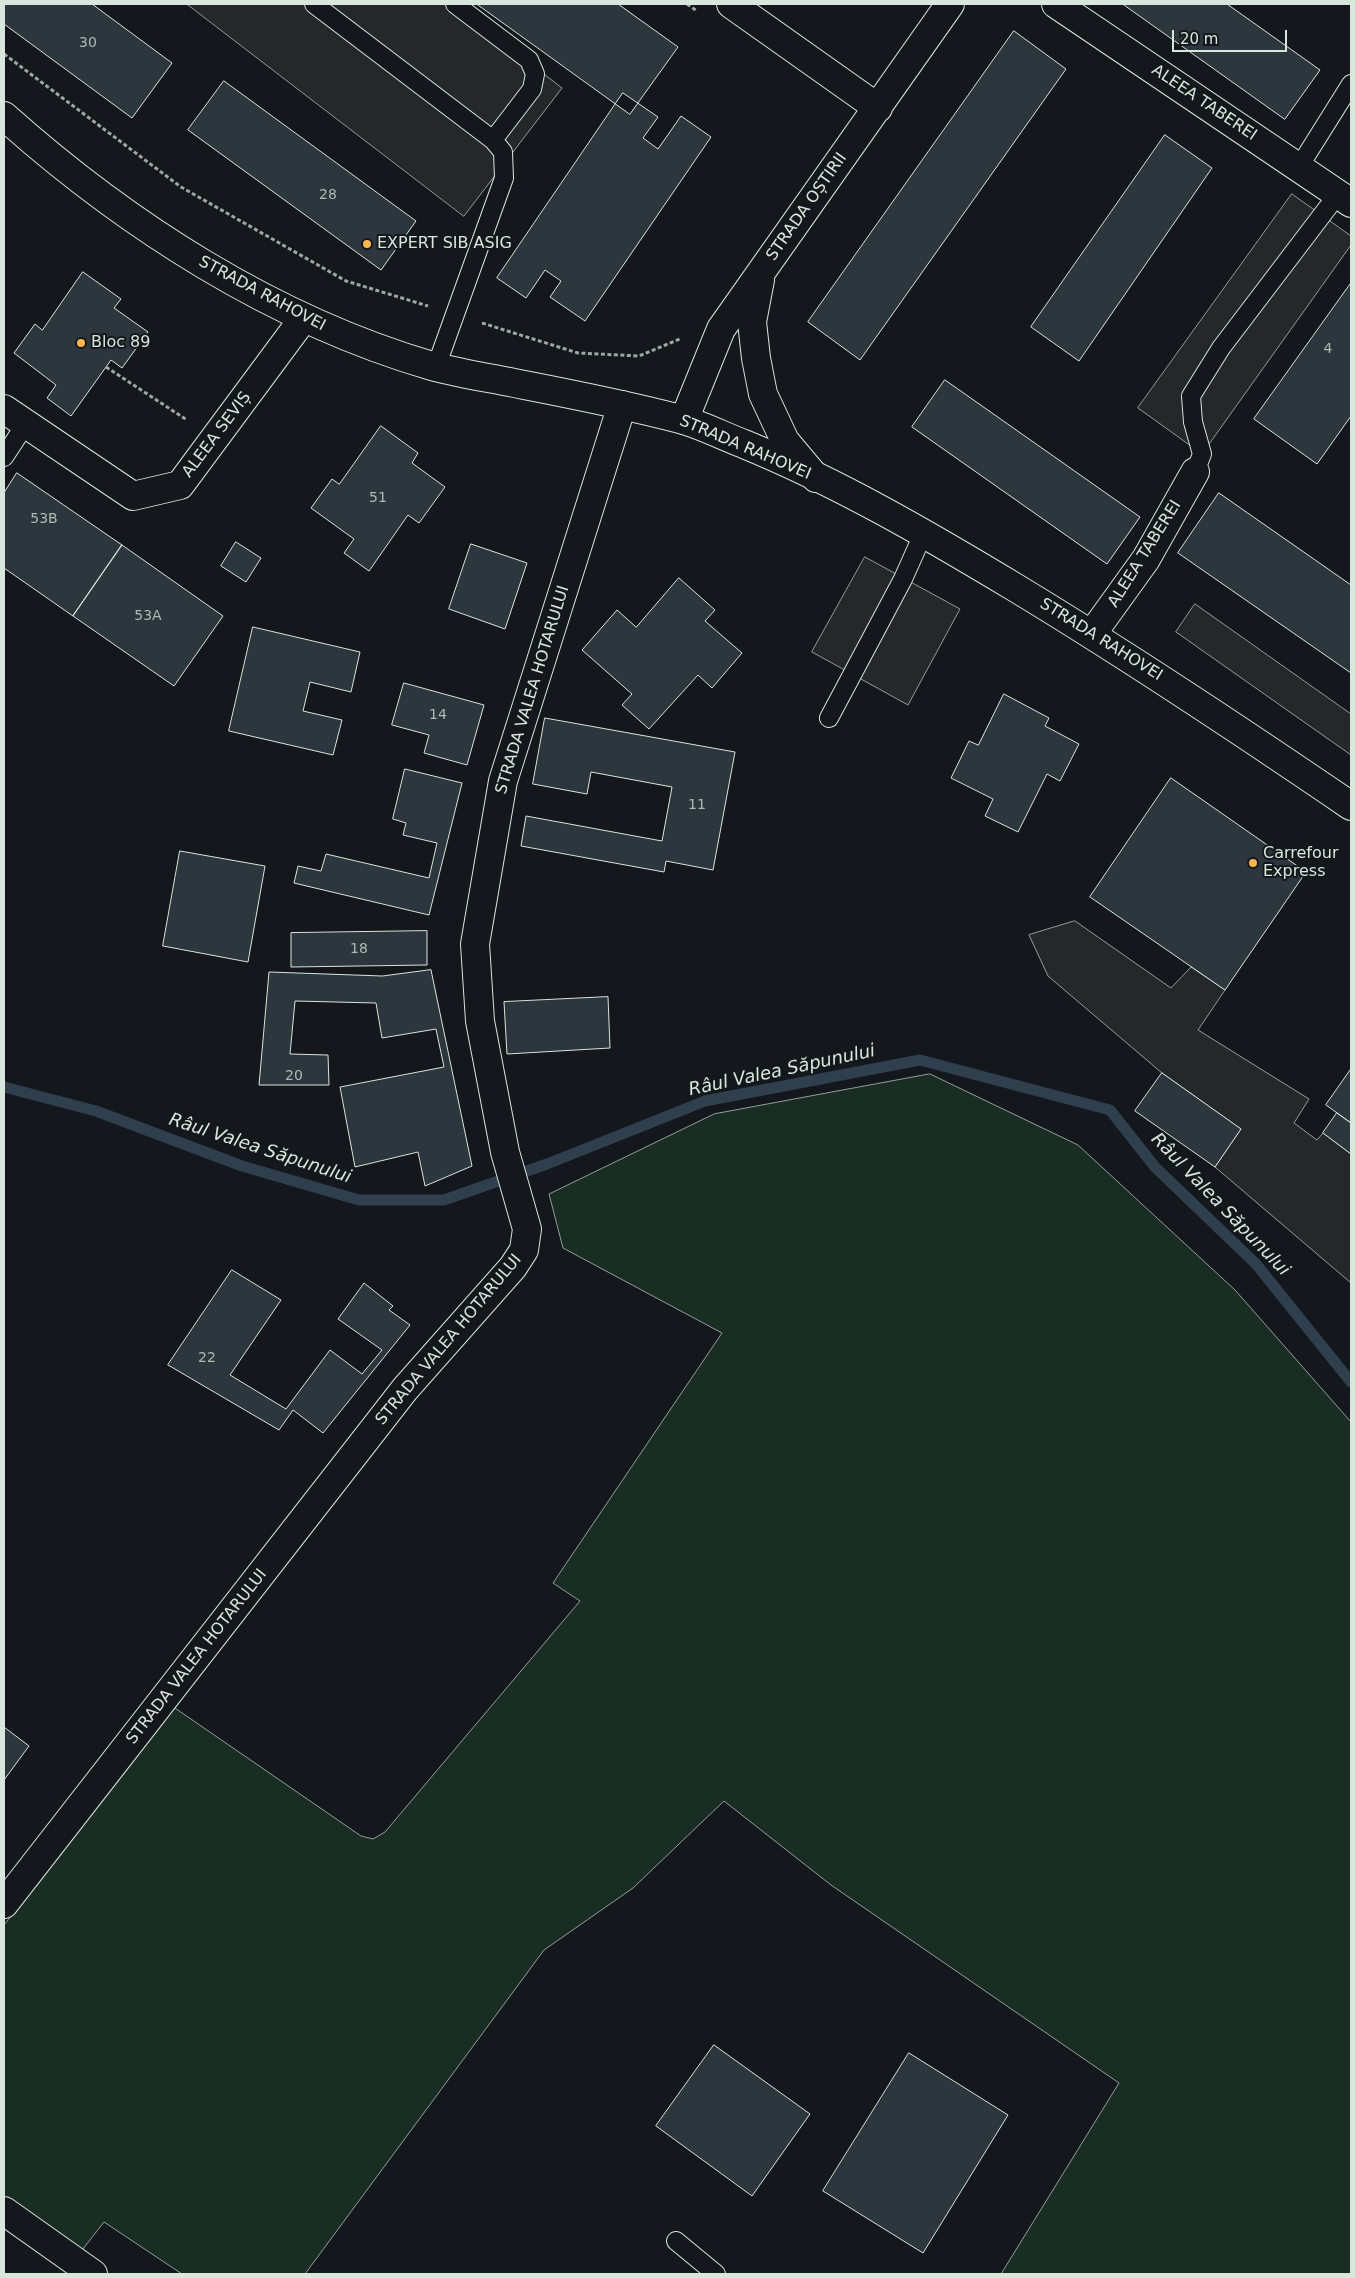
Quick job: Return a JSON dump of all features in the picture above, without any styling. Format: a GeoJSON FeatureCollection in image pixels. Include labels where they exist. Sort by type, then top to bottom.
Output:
{"type":"FeatureCollection","features":[{"type":"Feature","properties":{"kind":"street"},"geometry":{"type":"LineString","coordinates":[[731,4],[878,108]]}},
{"type":"Feature","properties":{"kind":"street","name":"STRADA OȘTIRII"},"geometry":{"type":"LineString","coordinates":[[684,420],[721,329],[950,4]]}},
{"type":"Feature","properties":{"kind":"street","name":"ALEEA TABEREI"},"geometry":{"type":"LineString","coordinates":[[1056,4],[1344,199]]}},
{"type":"Feature","properties":{"kind":"street","name":"STRADA RAHOVEI"},"geometry":{"type":"LineString","coordinates":[[4,116],[32,141],[112,202],[196,260],[303,319],[373,348],[436,367],[622,405],[684,420],[749,446],[924,532],[1092,634],[1183,692],[1351,806]]}},
{"type":"Feature","properties":{"kind":"street"},"geometry":{"type":"LineString","coordinates":[[761,272],[752,322],[763,394],[785,441],[816,478]]}},
{"type":"Feature","properties":{"kind":"street","name":"ALEEA SEVIȘ"},"geometry":{"type":"LineString","coordinates":[[14,417],[133,496],[180,484],[303,319]]}},
{"type":"Feature","properties":{"kind":"street","name":"STRADA VALEA HOTARULUI"},"geometry":{"type":"LineString","coordinates":[[4,1904],[405,1389],[513,1267],[524,1250],[527,1229],[505,1152],[480,1021],[475,944],[503,781],[622,405]]}},
{"type":"Feature","properties":{"kind":"street","name":"ALEEA TABEREI"},"geometry":{"type":"LineString","coordinates":[[1092,634],[1146,559],[1195,472]]}},
{"type":"Feature","properties":{"kind":"street"},"geometry":{"type":"LineString","coordinates":[[4,2211],[93,2274]]}},
{"type":"Feature","properties":{"kind":"lane"},"geometry":{"type":"LineString","coordinates":[[314,4],[493,140],[503,152],[504,178],[436,367]]}},
{"type":"Feature","properties":{"kind":"lane"},"geometry":{"type":"LineString","coordinates":[[455,4],[529,60],[535,74],[532,89],[493,140]]}},
{"type":"Feature","properties":{"kind":"lane"},"geometry":{"type":"LineString","coordinates":[[1299,167],[1351,84]]}},
{"type":"Feature","properties":{"kind":"lane"},"geometry":{"type":"LineString","coordinates":[[1195,472],[1202,454],[1193,422],[1191,396],[1221,348],[1344,199]]}},
{"type":"Feature","properties":{"kind":"lane"},"geometry":{"type":"LineString","coordinates":[[4,457],[14,417]]}},
{"type":"Feature","properties":{"kind":"lane"},"geometry":{"type":"LineString","coordinates":[[829,718],[903,579],[924,532]]}},
{"type":"Feature","properties":{"kind":"lane"},"geometry":{"type":"LineString","coordinates":[[676,2241],[716,2274]]}},
{"type":"Feature","properties":{"kind":"path"},"geometry":{"type":"LineString","coordinates":[[4,54],[181,187],[346,281],[578,353],[639,356],[680,339],[685,334]]}},
{"type":"Feature","properties":{"kind":"path"},"geometry":{"type":"LineString","coordinates":[[106,367],[214,438]]}},
{"type":"Feature","properties":{"kind":"green space"},"geometry":{"type":"Polygon","coordinates":[[[930,1074],[1078,1145],[1235,1290],[1351,1422],[1351,2274],[1001,2274],[1119,2083],[831,1885],[724,1801],[633,1888],[544,1950],[305,2274],[182,2274],[104,2222],[79,2254],[4,2199],[4,1925],[172,1706],[361,1836],[373,1839],[385,1832],[580,1601],[553,1583],[722,1333],[563,1248],[549,1194],[714,1114],[930,1074]]]}},
{"type":"Feature","properties":{"kind":"shaded area"},"geometry":{"type":"Polygon","coordinates":[[[187,4],[453,4],[562,88],[464,216],[187,4]]]}},
{"type":"Feature","properties":{"kind":"shaded area"},"geometry":{"type":"Polygon","coordinates":[[[1292,194],[1351,236],[1351,245],[1202,454],[1138,408],[1292,194]]]}},
{"type":"Feature","properties":{"kind":"shaded area"},"geometry":{"type":"Polygon","coordinates":[[[865,557],[960,609],[908,705],[812,652],[865,557]]]}},
{"type":"Feature","properties":{"kind":"shaded area"},"geometry":{"type":"Polygon","coordinates":[[[1195,604],[1351,714],[1351,755],[1176,632],[1195,604]]]}},
{"type":"Feature","properties":{"kind":"shaded area"},"geometry":{"type":"Polygon","coordinates":[[[1075,921],[1171,988],[1191,967],[1225,990],[1198,1030],[1309,1099],[1294,1123],[1317,1140],[1323,1133],[1351,1154],[1351,1283],[1215,1167],[1241,1129],[1162,1073],[1048,976],[1029,935],[1075,921]]]}},
{"type":"Feature","properties":{"kind":"building"},"geometry":{"type":"Polygon","coordinates":[[[4,4],[92,4],[172,63],[132,118],[4,24],[4,4]]]}},
{"type":"Feature","properties":{"kind":"building"},"geometry":{"type":"Polygon","coordinates":[[[477,4],[618,4],[678,47],[630,114],[477,4]]]}},
{"type":"Feature","properties":{"kind":"building"},"geometry":{"type":"Polygon","coordinates":[[[1123,4],[1227,4],[1320,70],[1285,119],[1123,4]]]}},
{"type":"Feature","properties":{"kind":"building"},"geometry":{"type":"Polygon","coordinates":[[[1014,31],[1066,69],[860,360],[808,322],[1014,31]]]}},
{"type":"Feature","properties":{"kind":"building"},"geometry":{"type":"Polygon","coordinates":[[[224,81],[416,221],[381,270],[188,130],[224,81]]]}},
{"type":"Feature","properties":{"kind":"building"},"geometry":{"type":"Polygon","coordinates":[[[623,93],[658,117],[643,138],[658,149],[681,116],[711,137],[585,321],[550,297],[561,281],[545,270],[526,298],[497,278],[623,93]]]}},
{"type":"Feature","properties":{"kind":"building"},"geometry":{"type":"Polygon","coordinates":[[[1165,135],[1212,168],[1079,361],[1031,327],[1165,135]]]}},
{"type":"Feature","properties":{"kind":"building","name":"Bloc 89"},"geometry":{"type":"Polygon","coordinates":[[[83,272],[121,299],[114,308],[148,332],[122,368],[111,360],[71,416],[47,398],[56,385],[14,353],[35,324],[42,330],[83,272]]]}},
{"type":"Feature","properties":{"kind":"building"},"geometry":{"type":"Polygon","coordinates":[[[1351,283],[1351,416],[1317,464],[1254,419],[1351,283]]]}},
{"type":"Feature","properties":{"kind":"building"},"geometry":{"type":"Polygon","coordinates":[[[945,380],[1140,517],[1107,564],[912,427],[945,380]]]}},
{"type":"Feature","properties":{"kind":"building"},"geometry":{"type":"Polygon","coordinates":[[[381,426],[418,453],[412,463],[445,487],[419,523],[408,515],[369,571],[344,553],[354,539],[311,508],[332,479],[339,484],[381,426]]]}},
{"type":"Feature","properties":{"kind":"building"},"geometry":{"type":"Polygon","coordinates":[[[17,473],[122,545],[73,616],[4,568],[4,493],[17,473]]]}},
{"type":"Feature","properties":{"kind":"building"},"geometry":{"type":"Polygon","coordinates":[[[1219,493],[1351,585],[1351,673],[1178,553],[1219,493]]]}},
{"type":"Feature","properties":{"kind":"building"},"geometry":{"type":"Polygon","coordinates":[[[236,542],[261,558],[246,582],[221,566],[236,542]]]}},
{"type":"Feature","properties":{"kind":"building"},"geometry":{"type":"Polygon","coordinates":[[[471,544],[527,563],[505,629],[449,609],[471,544]]]}},
{"type":"Feature","properties":{"kind":"building"},"geometry":{"type":"Polygon","coordinates":[[[122,545],[223,616],[174,686],[73,616],[122,545]]]}},
{"type":"Feature","properties":{"kind":"building"},"geometry":{"type":"Polygon","coordinates":[[[679,578],[715,610],[705,621],[742,653],[712,688],[698,675],[649,729],[622,705],[632,694],[582,650],[617,610],[636,627],[679,578]]]}},
{"type":"Feature","properties":{"kind":"building"},"geometry":{"type":"Polygon","coordinates":[[[253,627],[360,652],[351,692],[310,682],[303,711],[342,720],[333,755],[229,731],[253,627]]]}},
{"type":"Feature","properties":{"kind":"building"},"geometry":{"type":"Polygon","coordinates":[[[404,683],[484,705],[467,765],[424,753],[429,735],[392,725],[404,683]]]}},
{"type":"Feature","properties":{"kind":"building"},"geometry":{"type":"Polygon","coordinates":[[[1004,694],[1049,718],[1045,726],[1079,744],[1060,781],[1047,774],[1018,832],[985,816],[993,799],[951,778],[969,741],[978,745],[1004,694]]]}},
{"type":"Feature","properties":{"kind":"building"},"geometry":{"type":"Polygon","coordinates":[[[545,718],[735,752],[713,870],[666,861],[664,872],[521,846],[526,816],[662,841],[672,787],[591,772],[587,794],[533,784],[545,718]]]}},
{"type":"Feature","properties":{"kind":"building"},"geometry":{"type":"Polygon","coordinates":[[[405,769],[462,783],[429,915],[294,883],[298,866],[321,871],[326,854],[429,878],[437,843],[403,835],[406,823],[393,819],[405,769]]]}},
{"type":"Feature","properties":{"kind":"building"},"geometry":{"type":"Polygon","coordinates":[[[1171,778],[1306,872],[1225,990],[1090,897],[1171,778]]]}},
{"type":"Feature","properties":{"kind":"building"},"geometry":{"type":"Polygon","coordinates":[[[180,851],[265,866],[248,962],[163,946],[180,851]]]}},
{"type":"Feature","properties":{"kind":"building"},"geometry":{"type":"Polygon","coordinates":[[[427,931],[427,965],[291,967],[291,933],[427,931]]]}},
{"type":"Feature","properties":{"kind":"building"},"geometry":{"type":"Polygon","coordinates":[[[431,970],[472,1166],[425,1186],[418,1152],[355,1167],[340,1087],[444,1067],[436,1029],[382,1038],[376,1003],[295,1001],[290,1054],[328,1055],[329,1085],[259,1085],[269,972],[382,976],[431,970]]]}},
{"type":"Feature","properties":{"kind":"building"},"geometry":{"type":"Polygon","coordinates":[[[608,997],[610,1048],[507,1054],[504,1002],[608,997]]]}},
{"type":"Feature","properties":{"kind":"building"},"geometry":{"type":"Polygon","coordinates":[[[1351,1069],[1351,1123],[1326,1105],[1351,1069]]]}},
{"type":"Feature","properties":{"kind":"building"},"geometry":{"type":"Polygon","coordinates":[[[1162,1073],[1241,1129],[1215,1167],[1135,1111],[1162,1073]]]}},
{"type":"Feature","properties":{"kind":"building"},"geometry":{"type":"Polygon","coordinates":[[[1337,1113],[1351,1123],[1351,1154],[1323,1133],[1337,1113]]]}},
{"type":"Feature","properties":{"kind":"building"},"geometry":{"type":"Polygon","coordinates":[[[232,1270],[281,1300],[230,1375],[286,1409],[330,1350],[362,1374],[382,1350],[338,1319],[364,1283],[393,1306],[389,1310],[410,1325],[323,1433],[293,1410],[279,1430],[168,1365],[232,1270]]]}},
{"type":"Feature","properties":{"kind":"building"},"geometry":{"type":"Polygon","coordinates":[[[4,1727],[29,1746],[4,1780],[4,1727]]]}},
{"type":"Feature","properties":{"kind":"building"},"geometry":{"type":"Polygon","coordinates":[[[714,2045],[810,2114],[752,2196],[656,2126],[714,2045]]]}},
{"type":"Feature","properties":{"kind":"building"},"geometry":{"type":"Polygon","coordinates":[[[909,2053],[1008,2115],[923,2253],[823,2191],[909,2053]]]}},
{"type":"Feature","properties":{"kind":"waterway","name":"Râul Valea Săpunului"},"geometry":{"type":"LineString","coordinates":[[4,1087],[96,1111],[242,1166],[359,1200],[444,1200],[547,1164],[705,1101],[920,1060],[1110,1110],[1155,1167],[1256,1264],[1351,1382]]}},
{"type":"Feature","properties":{"kind":"place","name":"EXPERT SIB ASIG"},"geometry":{"type":"Point","coordinates":[367,244]}},
{"type":"Feature","properties":{"kind":"place","name":"Bloc 89"},"geometry":{"type":"Point","coordinates":[81,343]}},
{"type":"Feature","properties":{"kind":"place","name":"Carrefour Express"},"geometry":{"type":"Point","coordinates":[1253,863]}}]}
